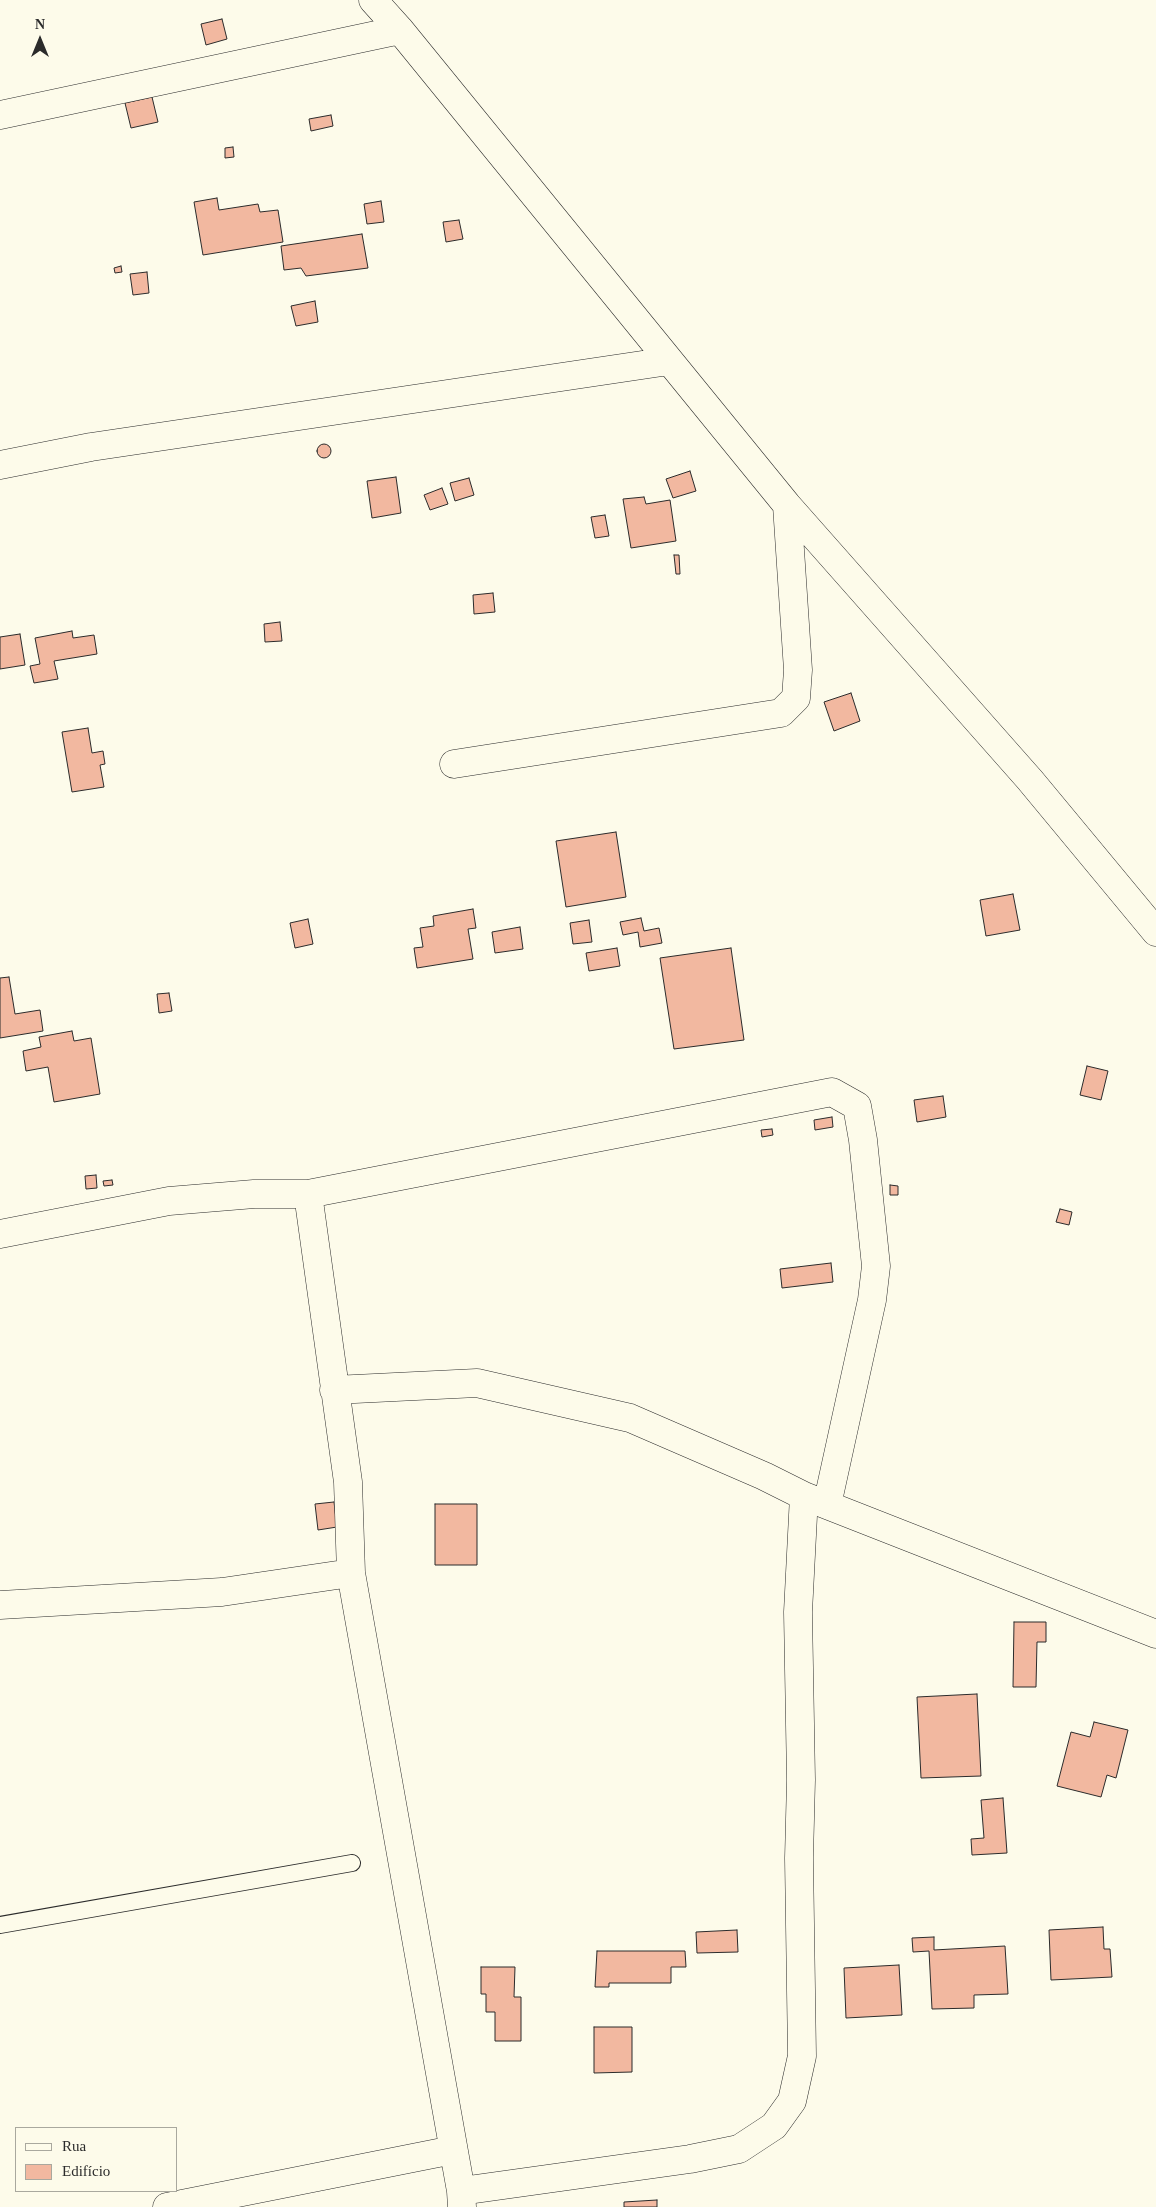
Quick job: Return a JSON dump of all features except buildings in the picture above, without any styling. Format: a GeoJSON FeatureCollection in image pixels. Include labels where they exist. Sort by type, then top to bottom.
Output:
{"type":"FeatureCollection","features":[{"type":"Feature","properties":{"kind":"street"},"geometry":{"type":"LineString","coordinates":[[373,0],[400,30],[787,505],[1030,780],[1156,932]]}},
{"type":"Feature","properties":{"kind":"street"},"geometry":{"type":"LineString","coordinates":[[0,114],[400,30]]}},
{"type":"Feature","properties":{"kind":"street"},"geometry":{"type":"LineString","coordinates":[[0,465],[91,447],[669,361]]}},
{"type":"Feature","properties":{"kind":"street"},"geometry":{"type":"LineString","coordinates":[[454,764],[781,713],[796,698],[798,670],[787,505]]}},
{"type":"Feature","properties":{"kind":"street"},"geometry":{"type":"LineString","coordinates":[[0,1234],[169,1201],[254,1194],[308,1194],[832,1092],[857,1106],[863,1140],[876,1266],[872,1300],[816,1501],[798,1612],[802,2056],[792,2101],[774,2126],[739,2150],[462,2199],[351,1573],[348,1482],[308,1194]]}},
{"type":"Feature","properties":{"kind":"street"},"geometry":{"type":"LineString","coordinates":[[334,1390],[478,1383],[630,1418],[764,1476],[816,1501],[1156,1634]]}},
{"type":"Feature","properties":{"kind":"street"},"geometry":{"type":"LineString","coordinates":[[0,1605],[222,1592],[351,1573]]}},
{"type":"Feature","properties":{"kind":"street"},"geometry":{"type":"LineString","coordinates":[[167,2207],[453,2150]]}},
{"type":"Feature","properties":{"kind":"lane"},"geometry":{"type":"LineString","coordinates":[[0,1925],[352,1863]]}}]}
